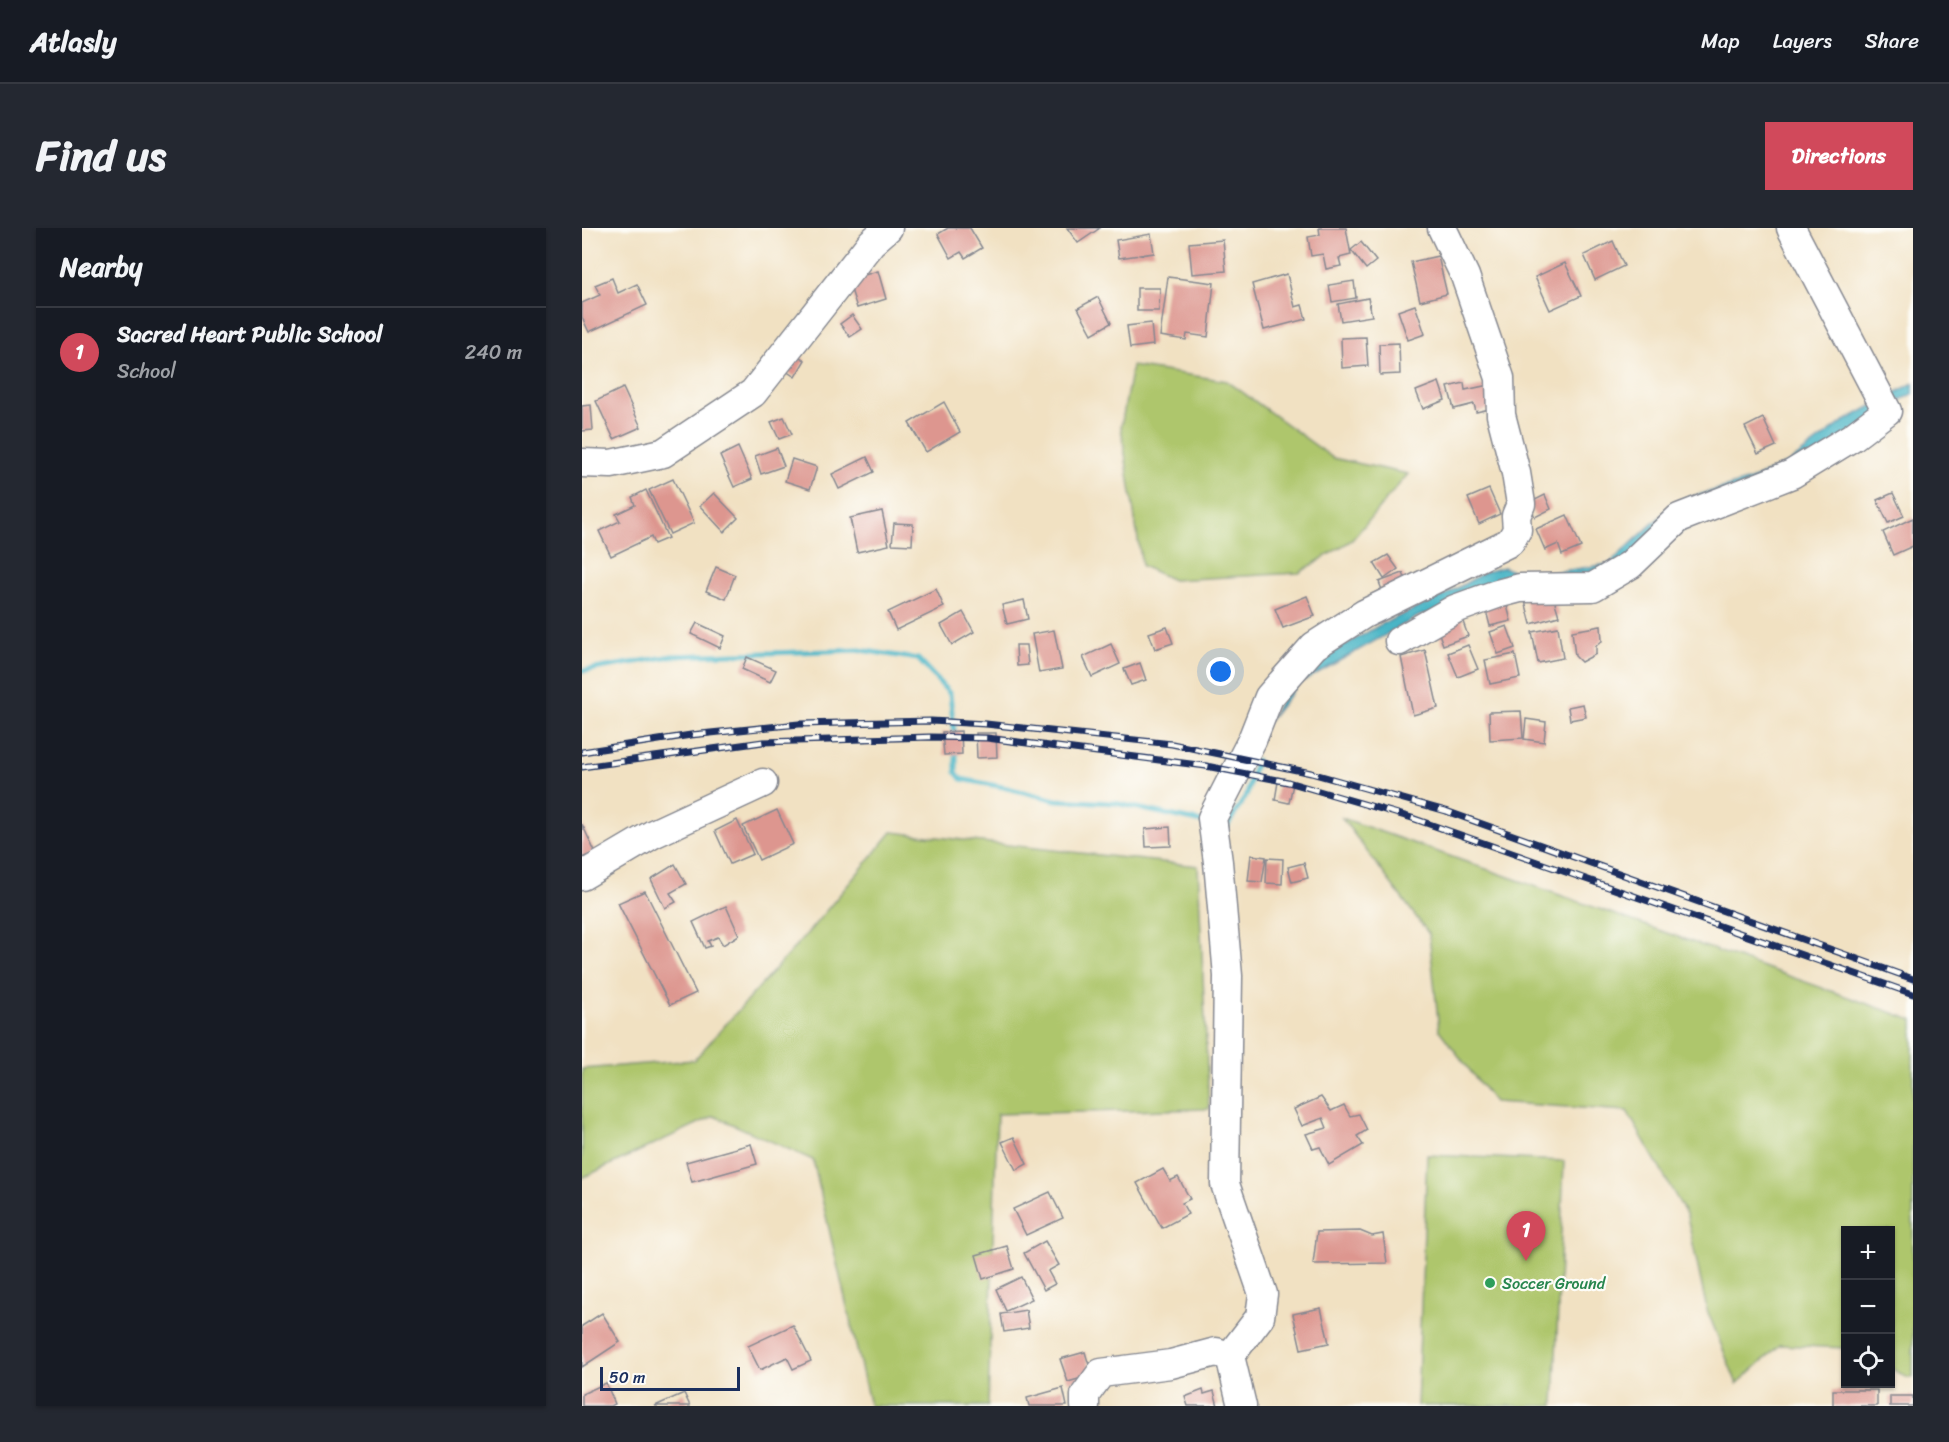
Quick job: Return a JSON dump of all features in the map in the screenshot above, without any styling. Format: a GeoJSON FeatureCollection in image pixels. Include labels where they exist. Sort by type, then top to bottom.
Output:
{"type":"FeatureCollection","features":[{"type":"Feature","properties":{"kind":"street"},"geometry":{"type":"LineString","coordinates":[[582,463],[611,464],[663,453],[753,393],[871,243],[888,228]]}},
{"type":"Feature","properties":{"kind":"street"},"geometry":{"type":"LineString","coordinates":[[1230,1356],[1260,1317],[1263,1294],[1225,1184],[1228,976],[1212,818],[1252,740],[1269,697],[1314,646],[1364,614],[1510,542],[1517,530],[1516,516],[1521,504],[1516,473],[1501,415],[1500,378],[1465,276],[1442,228]]}},
{"type":"Feature","properties":{"kind":"street"},"geometry":{"type":"LineString","coordinates":[[1399,641],[1455,609],[1497,594],[1520,588],[1593,587],[1630,565],[1679,518],[1792,474],[1854,436],[1887,411],[1791,228]]}},
{"type":"Feature","properties":{"kind":"street"},"geometry":{"type":"LineString","coordinates":[[1510,542],[1520,588]]}},
{"type":"Feature","properties":{"kind":"street"},"geometry":{"type":"LineString","coordinates":[[582,876],[654,834],[763,783]]}},
{"type":"Feature","properties":{"kind":"street"},"geometry":{"type":"LineString","coordinates":[[1085,1406],[1085,1395],[1101,1373],[1171,1364],[1216,1352],[1230,1356]]}},
{"type":"Feature","properties":{"kind":"street"},"geometry":{"type":"LineString","coordinates":[[1230,1356],[1242,1406]]}},
{"type":"Feature","properties":{"kind":"green space"},"geometry":{"type":"Polygon","coordinates":[[[1132,366],[1227,381],[1333,458],[1408,474],[1352,540],[1299,573],[1173,580],[1142,566],[1121,427],[1132,366]]]}},
{"type":"Feature","properties":{"kind":"green space"},"geometry":{"type":"Polygon","coordinates":[[[1342,818],[1913,1020],[1913,1378],[1908,1378],[1895,1370],[1895,1226],[1841,1226],[1841,1348],[1780,1345],[1737,1384],[1707,1310],[1687,1216],[1627,1111],[1494,1102],[1439,1030],[1429,934],[1342,818]]]}},
{"type":"Feature","properties":{"kind":"green space"},"geometry":{"type":"Polygon","coordinates":[[[892,832],[1198,866],[1209,1109],[997,1114],[988,1406],[870,1406],[813,1160],[714,1116],[582,1178],[582,1069],[694,1060],[811,929],[892,832]]]}},
{"type":"Feature","properties":{"kind":"green space","name":"Soccer Ground"},"geometry":{"type":"Polygon","coordinates":[[[1427,1155],[1564,1161],[1554,1406],[1417,1406],[1427,1155]]]}},
{"type":"Feature","properties":{"kind":"water"},"geometry":{"type":"Polygon","coordinates":[[[1913,383],[1913,394],[1900,400],[1841,440],[1615,570],[1419,616],[1298,684],[1269,721],[1292,680],[1313,663],[1380,625],[1447,594],[1485,572],[1504,567],[1523,577],[1609,564],[1677,501],[1751,480],[1790,462],[1843,422],[1913,383]]]}},
{"type":"Feature","properties":{"kind":"building"},"geometry":{"type":"Polygon","coordinates":[[[948,228],[970,228],[982,248],[965,258],[961,252],[951,258],[938,234],[948,228]]]}},
{"type":"Feature","properties":{"kind":"building"},"geometry":{"type":"Polygon","coordinates":[[[1067,228],[1100,228],[1078,243],[1067,228]]]}},
{"type":"Feature","properties":{"kind":"building"},"geometry":{"type":"Polygon","coordinates":[[[1319,228],[1346,228],[1351,255],[1339,258],[1341,266],[1326,269],[1323,254],[1311,256],[1308,237],[1320,235],[1319,228]]]}},
{"type":"Feature","properties":{"kind":"building"},"geometry":{"type":"Polygon","coordinates":[[[1151,234],[1154,253],[1119,258],[1116,240],[1151,234]]]}},
{"type":"Feature","properties":{"kind":"building"},"geometry":{"type":"Polygon","coordinates":[[[1223,240],[1226,271],[1192,274],[1189,243],[1223,240]]]}},
{"type":"Feature","properties":{"kind":"building"},"geometry":{"type":"Polygon","coordinates":[[[1613,241],[1624,266],[1595,280],[1584,255],[1613,241]]]}},
{"type":"Feature","properties":{"kind":"building"},"geometry":{"type":"Polygon","coordinates":[[[1361,242],[1376,261],[1366,269],[1351,250],[1361,242]]]}},
{"type":"Feature","properties":{"kind":"building"},"geometry":{"type":"Polygon","coordinates":[[[1438,256],[1447,294],[1420,301],[1411,262],[1438,256]]]}},
{"type":"Feature","properties":{"kind":"building"},"geometry":{"type":"Polygon","coordinates":[[[1565,263],[1581,296],[1550,310],[1535,277],[1565,263]]]}},
{"type":"Feature","properties":{"kind":"building"},"geometry":{"type":"Polygon","coordinates":[[[878,271],[886,299],[857,308],[848,280],[878,271]]]}},
{"type":"Feature","properties":{"kind":"building"},"geometry":{"type":"Polygon","coordinates":[[[1287,274],[1295,307],[1302,305],[1306,319],[1264,330],[1252,284],[1287,274]]]}},
{"type":"Feature","properties":{"kind":"building"},"geometry":{"type":"Polygon","coordinates":[[[1168,277],[1214,283],[1208,337],[1187,334],[1186,340],[1160,336],[1168,277]]]}},
{"type":"Feature","properties":{"kind":"building"},"geometry":{"type":"Polygon","coordinates":[[[612,278],[618,293],[637,284],[647,305],[589,332],[582,317],[582,303],[600,295],[595,285],[612,278]]]}},
{"type":"Feature","properties":{"kind":"building"},"geometry":{"type":"Polygon","coordinates":[[[1354,281],[1356,298],[1332,302],[1329,285],[1354,281]]]}},
{"type":"Feature","properties":{"kind":"building"},"geometry":{"type":"Polygon","coordinates":[[[1137,288],[1160,288],[1159,311],[1137,311],[1137,288]]]}},
{"type":"Feature","properties":{"kind":"building"},"geometry":{"type":"Polygon","coordinates":[[[1098,297],[1111,323],[1092,334],[1078,308],[1098,297]]]}},
{"type":"Feature","properties":{"kind":"building"},"geometry":{"type":"Polygon","coordinates":[[[1368,298],[1372,316],[1341,321],[1338,304],[1368,298]]]}},
{"type":"Feature","properties":{"kind":"building"},"geometry":{"type":"Polygon","coordinates":[[[1415,305],[1425,334],[1408,340],[1398,311],[1415,305]]]}},
{"type":"Feature","properties":{"kind":"building"},"geometry":{"type":"Polygon","coordinates":[[[852,315],[862,329],[850,337],[840,324],[852,315]]]}},
{"type":"Feature","properties":{"kind":"building"},"geometry":{"type":"Polygon","coordinates":[[[1151,323],[1153,345],[1130,348],[1127,326],[1151,323]]]}},
{"type":"Feature","properties":{"kind":"building"},"geometry":{"type":"Polygon","coordinates":[[[1366,337],[1368,366],[1342,368],[1341,338],[1366,337]]]}},
{"type":"Feature","properties":{"kind":"building"},"geometry":{"type":"Polygon","coordinates":[[[1399,343],[1400,374],[1380,375],[1379,344],[1399,343]]]}},
{"type":"Feature","properties":{"kind":"building"},"geometry":{"type":"Polygon","coordinates":[[[793,353],[805,360],[795,377],[783,369],[793,353]]]}},
{"type":"Feature","properties":{"kind":"building"},"geometry":{"type":"Polygon","coordinates":[[[1439,382],[1445,400],[1423,409],[1416,391],[1439,382]]]}},
{"type":"Feature","properties":{"kind":"building"},"geometry":{"type":"Polygon","coordinates":[[[1464,383],[1465,390],[1489,385],[1494,408],[1476,412],[1474,404],[1454,409],[1448,387],[1464,383]]]}},
{"type":"Feature","properties":{"kind":"building"},"geometry":{"type":"Polygon","coordinates":[[[623,388],[641,427],[614,439],[596,401],[623,388]]]}},
{"type":"Feature","properties":{"kind":"building"},"geometry":{"type":"Polygon","coordinates":[[[944,402],[960,432],[926,452],[909,423],[944,402]]]}},
{"type":"Feature","properties":{"kind":"building"},"geometry":{"type":"Polygon","coordinates":[[[591,405],[593,430],[582,431],[582,406],[591,405]]]}},
{"type":"Feature","properties":{"kind":"building"},"geometry":{"type":"Polygon","coordinates":[[[784,417],[792,434],[779,439],[771,422],[784,417]]]}},
{"type":"Feature","properties":{"kind":"building"},"geometry":{"type":"Polygon","coordinates":[[[1763,418],[1776,446],[1758,454],[1745,427],[1763,418]]]}},
{"type":"Feature","properties":{"kind":"building"},"geometry":{"type":"Polygon","coordinates":[[[738,447],[752,479],[734,487],[720,456],[738,447]]]}},
{"type":"Feature","properties":{"kind":"building"},"geometry":{"type":"Polygon","coordinates":[[[777,448],[784,466],[761,474],[755,456],[777,448]]]}},
{"type":"Feature","properties":{"kind":"building"},"geometry":{"type":"Polygon","coordinates":[[[867,457],[874,472],[839,489],[832,474],[867,457]]]}},
{"type":"Feature","properties":{"kind":"building"},"geometry":{"type":"Polygon","coordinates":[[[792,459],[817,467],[810,489],[785,481],[792,459]]]}},
{"type":"Feature","properties":{"kind":"building"},"geometry":{"type":"Polygon","coordinates":[[[673,479],[694,523],[670,534],[649,490],[673,479]]]}},
{"type":"Feature","properties":{"kind":"building"},"geometry":{"type":"Polygon","coordinates":[[[1489,489],[1500,514],[1479,524],[1468,498],[1489,489]]]}},
{"type":"Feature","properties":{"kind":"building"},"geometry":{"type":"Polygon","coordinates":[[[646,490],[668,538],[654,544],[651,537],[611,556],[599,531],[620,521],[616,514],[635,505],[632,497],[646,490]]]}},
{"type":"Feature","properties":{"kind":"building"},"geometry":{"type":"Polygon","coordinates":[[[714,493],[738,518],[724,532],[700,506],[714,493]]]}},
{"type":"Feature","properties":{"kind":"building"},"geometry":{"type":"Polygon","coordinates":[[[1893,493],[1904,516],[1888,523],[1877,500],[1893,493]]]}},
{"type":"Feature","properties":{"kind":"building"},"geometry":{"type":"Polygon","coordinates":[[[1545,495],[1551,509],[1535,517],[1529,503],[1545,495]]]}},
{"type":"Feature","properties":{"kind":"building"},"geometry":{"type":"Polygon","coordinates":[[[882,511],[889,545],[857,552],[850,518],[882,511]]]}},
{"type":"Feature","properties":{"kind":"building"},"geometry":{"type":"Polygon","coordinates":[[[1567,515],[1581,547],[1562,555],[1558,544],[1545,550],[1536,529],[1567,515]]]}},
{"type":"Feature","properties":{"kind":"building"},"geometry":{"type":"Polygon","coordinates":[[[1913,518],[1913,546],[1893,555],[1883,532],[1913,518]]]}},
{"type":"Feature","properties":{"kind":"building"},"geometry":{"type":"Polygon","coordinates":[[[894,523],[913,524],[912,545],[892,544],[894,523]]]}},
{"type":"Feature","properties":{"kind":"building"},"geometry":{"type":"Polygon","coordinates":[[[1388,555],[1398,569],[1384,579],[1374,563],[1388,555]]]}},
{"type":"Feature","properties":{"kind":"building"},"geometry":{"type":"Polygon","coordinates":[[[716,567],[735,575],[726,599],[706,591],[716,567]]]}},
{"type":"Feature","properties":{"kind":"building"},"geometry":{"type":"Polygon","coordinates":[[[1403,573],[1409,588],[1385,598],[1379,582],[1403,573]]]}},
{"type":"Feature","properties":{"kind":"building"},"geometry":{"type":"Polygon","coordinates":[[[936,589],[944,607],[896,630],[888,612],[936,589]]]}},
{"type":"Feature","properties":{"kind":"building"},"geometry":{"type":"Polygon","coordinates":[[[1551,589],[1559,616],[1531,624],[1524,597],[1551,589]]]}},
{"type":"Feature","properties":{"kind":"building"},"geometry":{"type":"Polygon","coordinates":[[[1504,594],[1511,621],[1490,626],[1483,599],[1504,594]]]}},
{"type":"Feature","properties":{"kind":"building"},"geometry":{"type":"Polygon","coordinates":[[[1307,596],[1315,616],[1283,628],[1275,609],[1307,596]]]}},
{"type":"Feature","properties":{"kind":"building"},"geometry":{"type":"Polygon","coordinates":[[[1024,600],[1028,619],[1007,624],[1002,605],[1024,600]]]}},
{"type":"Feature","properties":{"kind":"building"},"geometry":{"type":"Polygon","coordinates":[[[963,612],[974,632],[952,645],[941,625],[963,612]]]}},
{"type":"Feature","properties":{"kind":"building"},"geometry":{"type":"Polygon","coordinates":[[[1461,616],[1468,636],[1443,645],[1436,625],[1461,616]]]}},
{"type":"Feature","properties":{"kind":"building"},"geometry":{"type":"Polygon","coordinates":[[[697,623],[725,636],[720,648],[691,634],[697,623]]]}},
{"type":"Feature","properties":{"kind":"building"},"geometry":{"type":"Polygon","coordinates":[[[1507,626],[1515,648],[1498,654],[1490,632],[1507,626]]]}},
{"type":"Feature","properties":{"kind":"building"},"geometry":{"type":"Polygon","coordinates":[[[1601,626],[1602,641],[1596,646],[1596,654],[1581,662],[1575,656],[1572,631],[1601,626]]]}},
{"type":"Feature","properties":{"kind":"building"},"geometry":{"type":"Polygon","coordinates":[[[1167,627],[1173,643],[1155,649],[1149,633],[1167,627]]]}},
{"type":"Feature","properties":{"kind":"building"},"geometry":{"type":"Polygon","coordinates":[[[1558,627],[1563,658],[1538,663],[1532,632],[1558,627]]]}},
{"type":"Feature","properties":{"kind":"building"},"geometry":{"type":"Polygon","coordinates":[[[1054,630],[1062,669],[1039,673],[1032,634],[1054,630]]]}},
{"type":"Feature","properties":{"kind":"building"},"geometry":{"type":"Polygon","coordinates":[[[1111,644],[1120,664],[1092,677],[1083,657],[1111,644]]]}},
{"type":"Feature","properties":{"kind":"building"},"geometry":{"type":"Polygon","coordinates":[[[1016,645],[1026,645],[1028,665],[1017,666],[1016,645]]]}},
{"type":"Feature","properties":{"kind":"building"},"geometry":{"type":"Polygon","coordinates":[[[1468,645],[1478,669],[1458,677],[1448,653],[1468,645]]]}},
{"type":"Feature","properties":{"kind":"building"},"geometry":{"type":"Polygon","coordinates":[[[1425,650],[1438,708],[1413,715],[1401,657],[1425,650]]]}},
{"type":"Feature","properties":{"kind":"building"},"geometry":{"type":"Polygon","coordinates":[[[1515,654],[1520,678],[1490,684],[1485,660],[1515,654]]]}},
{"type":"Feature","properties":{"kind":"building"},"geometry":{"type":"Polygon","coordinates":[[[747,657],[776,670],[770,682],[742,669],[747,657]]]}},
{"type":"Feature","properties":{"kind":"building"},"geometry":{"type":"Polygon","coordinates":[[[1140,663],[1146,680],[1131,685],[1124,669],[1140,663]]]}},
{"type":"Feature","properties":{"kind":"building"},"geometry":{"type":"Polygon","coordinates":[[[1583,704],[1586,717],[1570,720],[1568,707],[1583,704]]]}},
{"type":"Feature","properties":{"kind":"building"},"geometry":{"type":"Polygon","coordinates":[[[1521,711],[1523,738],[1490,740],[1489,712],[1521,711]]]}},
{"type":"Feature","properties":{"kind":"building"},"geometry":{"type":"Polygon","coordinates":[[[1526,719],[1546,722],[1544,742],[1524,739],[1526,719]]]}},
{"type":"Feature","properties":{"kind":"building"},"geometry":{"type":"Polygon","coordinates":[[[961,731],[962,754],[944,755],[942,732],[961,731]]]}},
{"type":"Feature","properties":{"kind":"building"},"geometry":{"type":"Polygon","coordinates":[[[976,733],[996,733],[997,757],[977,758],[976,733]]]}},
{"type":"Feature","properties":{"kind":"building"},"geometry":{"type":"Polygon","coordinates":[[[1278,782],[1293,784],[1289,803],[1275,800],[1278,782]]]}},
{"type":"Feature","properties":{"kind":"building"},"geometry":{"type":"Polygon","coordinates":[[[777,810],[793,844],[759,860],[743,826],[777,810]]]}},
{"type":"Feature","properties":{"kind":"building"},"geometry":{"type":"Polygon","coordinates":[[[737,820],[753,854],[730,864],[715,831],[737,820]]]}},
{"type":"Feature","properties":{"kind":"building"},"geometry":{"type":"Polygon","coordinates":[[[582,824],[595,852],[582,858],[582,824]]]}},
{"type":"Feature","properties":{"kind":"building"},"geometry":{"type":"Polygon","coordinates":[[[1170,827],[1171,846],[1146,847],[1145,829],[1170,827]]]}},
{"type":"Feature","properties":{"kind":"building"},"geometry":{"type":"Polygon","coordinates":[[[1251,855],[1266,857],[1262,882],[1248,881],[1251,855]]]}},
{"type":"Feature","properties":{"kind":"building"},"geometry":{"type":"Polygon","coordinates":[[[1267,858],[1283,859],[1282,884],[1266,883],[1267,858]]]}},
{"type":"Feature","properties":{"kind":"building"},"geometry":{"type":"Polygon","coordinates":[[[1304,863],[1308,878],[1292,882],[1288,867],[1304,863]]]}},
{"type":"Feature","properties":{"kind":"building"},"geometry":{"type":"Polygon","coordinates":[[[675,864],[686,884],[670,893],[676,902],[665,908],[651,879],[675,864]]]}},
{"type":"Feature","properties":{"kind":"building"},"geometry":{"type":"Polygon","coordinates":[[[645,891],[696,993],[670,1005],[618,903],[645,891]]]}},
{"type":"Feature","properties":{"kind":"building"},"geometry":{"type":"Polygon","coordinates":[[[726,906],[739,935],[723,945],[718,937],[708,941],[711,946],[705,948],[693,922],[726,906]]]}},
{"type":"Feature","properties":{"kind":"building"},"geometry":{"type":"Polygon","coordinates":[[[1321,1097],[1331,1111],[1344,1105],[1350,1116],[1359,1114],[1367,1130],[1357,1136],[1363,1145],[1329,1165],[1320,1147],[1313,1149],[1306,1134],[1327,1128],[1323,1118],[1302,1126],[1294,1109],[1321,1097]]]}},
{"type":"Feature","properties":{"kind":"building"},"geometry":{"type":"Polygon","coordinates":[[[1014,1137],[1027,1164],[1016,1170],[1002,1142],[1014,1137]]]}},
{"type":"Feature","properties":{"kind":"building"},"geometry":{"type":"Polygon","coordinates":[[[751,1144],[757,1164],[692,1182],[686,1162],[751,1144]]]}},
{"type":"Feature","properties":{"kind":"building"},"geometry":{"type":"Polygon","coordinates":[[[1163,1169],[1170,1181],[1178,1177],[1190,1199],[1182,1203],[1188,1214],[1162,1228],[1137,1183],[1163,1169]]]}},
{"type":"Feature","properties":{"kind":"building"},"geometry":{"type":"Polygon","coordinates":[[[1050,1192],[1063,1218],[1026,1235],[1013,1209],[1050,1192]]]}},
{"type":"Feature","properties":{"kind":"building"},"geometry":{"type":"Polygon","coordinates":[[[1360,1231],[1372,1236],[1383,1234],[1387,1263],[1313,1264],[1317,1232],[1360,1231]]]}},
{"type":"Feature","properties":{"kind":"building"},"geometry":{"type":"Polygon","coordinates":[[[1045,1241],[1059,1265],[1048,1271],[1055,1284],[1044,1290],[1024,1253],[1045,1241]]]}},
{"type":"Feature","properties":{"kind":"building"},"geometry":{"type":"Polygon","coordinates":[[[1007,1246],[1014,1269],[983,1279],[976,1255],[1007,1246]]]}},
{"type":"Feature","properties":{"kind":"building"},"geometry":{"type":"Polygon","coordinates":[[[1021,1277],[1032,1299],[1006,1311],[996,1289],[1021,1277]]]}},
{"type":"Feature","properties":{"kind":"building"},"geometry":{"type":"Polygon","coordinates":[[[1321,1308],[1329,1343],[1301,1349],[1293,1314],[1321,1308]]]}},
{"type":"Feature","properties":{"kind":"building"},"geometry":{"type":"Polygon","coordinates":[[[1026,1310],[1029,1328],[1004,1332],[1001,1314],[1026,1310]]]}},
{"type":"Feature","properties":{"kind":"building"},"geometry":{"type":"Polygon","coordinates":[[[602,1313],[620,1342],[582,1367],[582,1326],[602,1313]]]}},
{"type":"Feature","properties":{"kind":"building"},"geometry":{"type":"Polygon","coordinates":[[[793,1325],[811,1361],[793,1369],[787,1357],[760,1370],[748,1346],[793,1325]]]}},
{"type":"Feature","properties":{"kind":"building"},"geometry":{"type":"Polygon","coordinates":[[[1085,1352],[1092,1375],[1068,1382],[1060,1359],[1085,1352]]]}},
{"type":"Feature","properties":{"kind":"building"},"geometry":{"type":"Polygon","coordinates":[[[606,1383],[615,1404],[582,1406],[582,1394],[606,1383]]]}},
{"type":"Feature","properties":{"kind":"building"},"geometry":{"type":"Polygon","coordinates":[[[1063,1388],[1067,1406],[1029,1406],[1027,1398],[1063,1388]]]}},
{"type":"Feature","properties":{"kind":"building"},"geometry":{"type":"Polygon","coordinates":[[[1203,1390],[1204,1394],[1214,1391],[1218,1406],[1188,1406],[1185,1397],[1203,1390]]]}},
{"type":"Feature","properties":{"kind":"building"},"geometry":{"type":"Polygon","coordinates":[[[1833,1390],[1877,1390],[1877,1406],[1833,1406],[1833,1390]]]}},
{"type":"Feature","properties":{"kind":"building"},"geometry":{"type":"Polygon","coordinates":[[[684,1393],[690,1406],[655,1406],[684,1393]]]}},
{"type":"Feature","properties":{"kind":"building"},"geometry":{"type":"Polygon","coordinates":[[[1890,1396],[1913,1396],[1913,1406],[1890,1406],[1890,1396]]]}},
{"type":"Feature","properties":{"kind":"waterway"},"geometry":{"type":"LineString","coordinates":[[582,671],[672,656],[860,650],[918,659],[950,694],[955,738]]}},
{"type":"Feature","properties":{"kind":"waterway"},"geometry":{"type":"LineString","coordinates":[[956,747],[956,772],[961,779],[1056,800],[1115,803],[1202,822]]}},
{"type":"Feature","properties":{"kind":"waterway"},"geometry":{"type":"LineString","coordinates":[[1223,827],[1226,828],[1247,794],[1256,760]]}},
{"type":"Feature","properties":{"kind":"railway"},"geometry":{"type":"LineString","coordinates":[[582,752],[691,735],[799,724],[931,721],[986,724],[1172,744],[1311,773],[1446,811],[1913,979]]}},
{"type":"Feature","properties":{"kind":"railway"},"geometry":{"type":"LineString","coordinates":[[582,767],[763,742],[930,737],[987,738],[1206,766],[1288,782],[1412,818],[1913,994]]}},
{"type":"Feature","properties":{"kind":"place","name":"Sacred Heart Public School"},"geometry":{"type":"Point","coordinates":[1526,1261]}},
{"type":"Feature","properties":{"kind":"place","name":"Soccer Ground"},"geometry":{"type":"Point","coordinates":[1490,1283]}}]}
